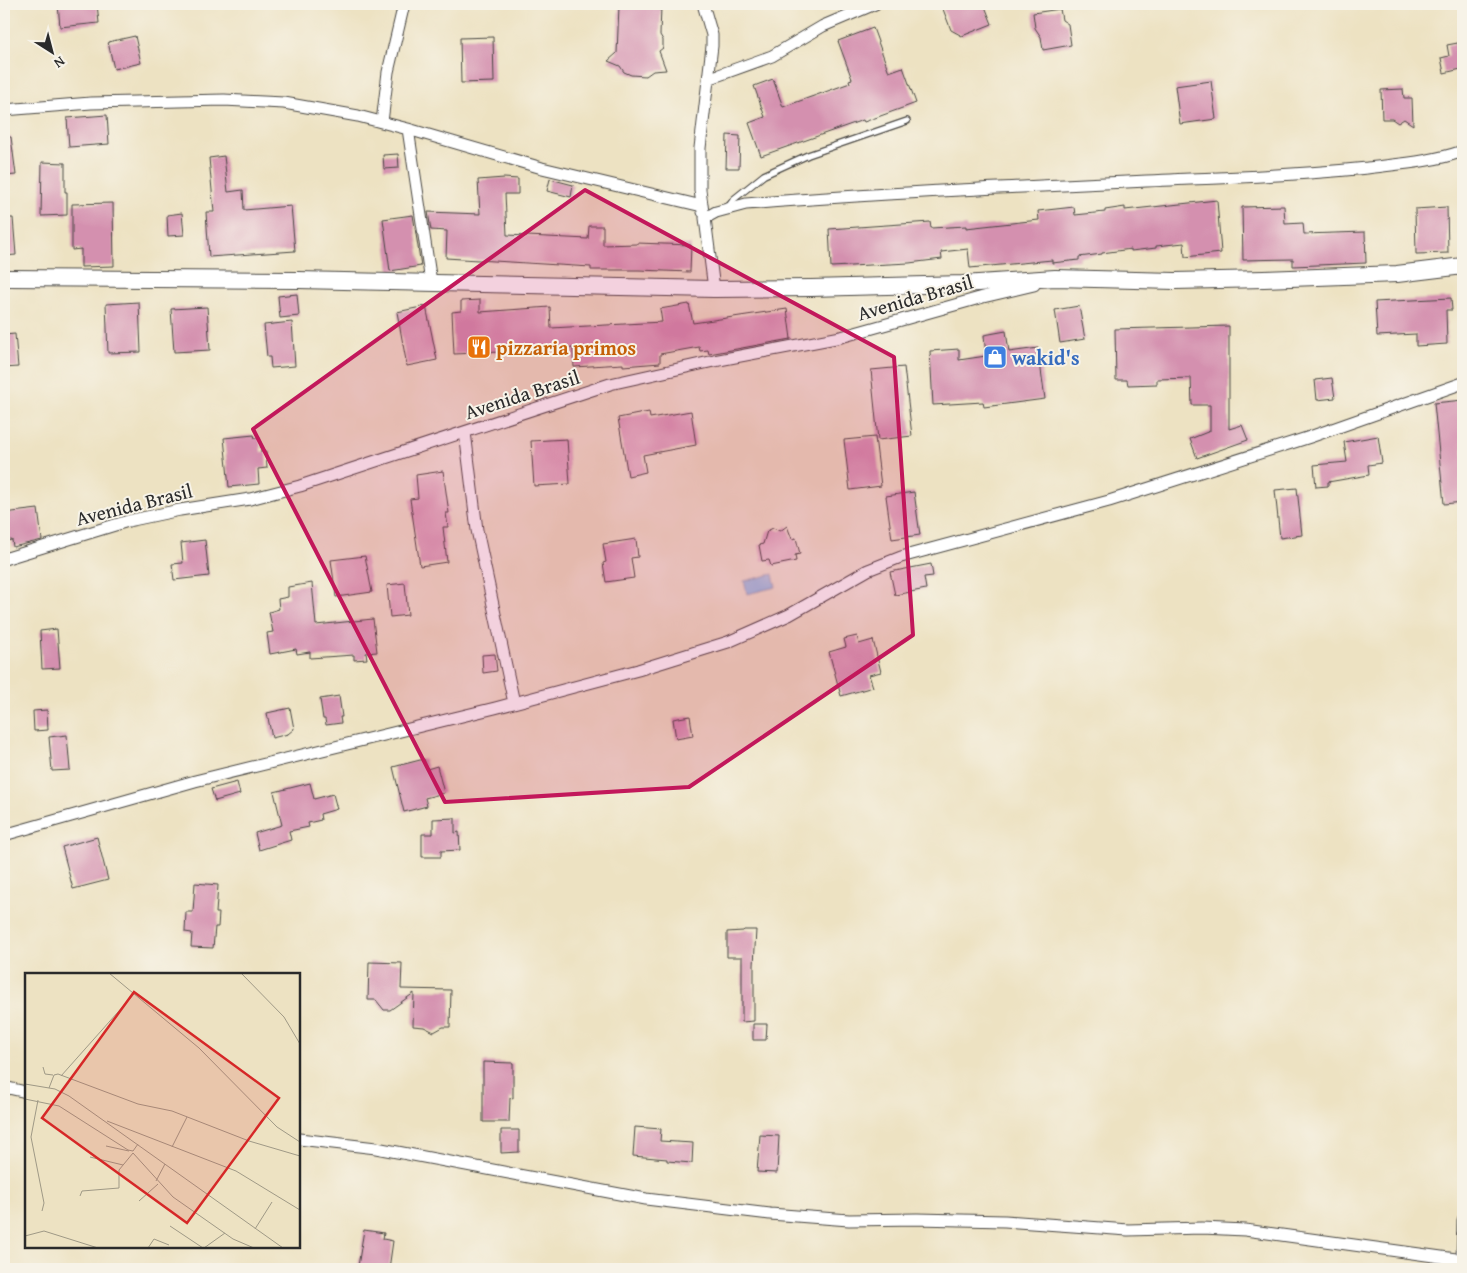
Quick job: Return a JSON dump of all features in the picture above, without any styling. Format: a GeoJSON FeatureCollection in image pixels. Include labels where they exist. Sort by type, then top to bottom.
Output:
{"type":"FeatureCollection","features":[{"type":"Feature","properties":{"kind":"main road"},"geometry":{"type":"LineString","coordinates":[[4,278],[298,280],[714,288],[891,287],[1055,278],[1175,281],[1264,279],[1397,274],[1463,266]]}},
{"type":"Feature","properties":{"kind":"street"},"geometry":{"type":"LineString","coordinates":[[382,122],[388,72],[404,4]]}},
{"type":"Feature","properties":{"kind":"street"},"geometry":{"type":"LineString","coordinates":[[702,4],[712,35],[700,148],[700,190],[714,288]]}},
{"type":"Feature","properties":{"kind":"street"},"geometry":{"type":"LineString","coordinates":[[708,79],[772,56],[822,26],[875,4]]}},
{"type":"Feature","properties":{"kind":"street"},"geometry":{"type":"LineString","coordinates":[[4,110],[92,103],[224,100],[284,103],[358,116],[542,168],[702,206]]}},
{"type":"Feature","properties":{"kind":"street"},"geometry":{"type":"LineString","coordinates":[[408,129],[431,282]]}},
{"type":"Feature","properties":{"kind":"street"},"geometry":{"type":"LineString","coordinates":[[705,218],[727,209],[756,203],[972,189],[1333,171],[1417,162],[1448,157],[1463,151]]}},
{"type":"Feature","properties":{"kind":"street","name":"Avenida Brasil"},"geometry":{"type":"LineString","coordinates":[[4,559],[128,521],[180,510],[250,499],[300,486],[610,384],[714,361],[840,338],[1055,278]]}},
{"type":"Feature","properties":{"kind":"street"},"geometry":{"type":"LineString","coordinates":[[4,835],[195,781],[514,704],[638,670],[728,642],[789,615],[868,570],[901,557],[1108,500],[1310,437],[1463,383]]}},
{"type":"Feature","properties":{"kind":"street"},"geometry":{"type":"LineString","coordinates":[[465,432],[477,530],[514,704]]}},
{"type":"Feature","properties":{"kind":"street"},"geometry":{"type":"LineString","coordinates":[[4,1087],[25,1092]]}},
{"type":"Feature","properties":{"kind":"street"},"geometry":{"type":"LineString","coordinates":[[300,1139],[376,1148],[646,1199],[770,1214],[849,1220],[1005,1221],[1128,1230],[1202,1228],[1245,1230],[1462,1260],[1463,1220]]}},
{"type":"Feature","properties":{"kind":"lane"},"geometry":{"type":"LineString","coordinates":[[727,209],[734,199],[764,175],[808,155],[907,121]]}},
{"type":"Feature","properties":{"kind":"highlighted area"},"geometry":{"type":"Polygon","coordinates":[[[585,190],[894,357],[913,635],[689,787],[445,802],[253,429],[585,190]]]}},
{"type":"Feature","properties":{"kind":"water"},"geometry":{"type":"Polygon","coordinates":[[[773,574],[776,587],[747,594],[744,581],[773,574]]]}},
{"type":"Feature","properties":{"kind":"building"},"geometry":{"type":"Polygon","coordinates":[[[58,4],[97,4],[99,23],[60,27],[58,4]]]}},
{"type":"Feature","properties":{"kind":"building"},"geometry":{"type":"Polygon","coordinates":[[[941,4],[984,4],[992,24],[962,36],[951,30],[941,4]]]}},
{"type":"Feature","properties":{"kind":"building"},"geometry":{"type":"Polygon","coordinates":[[[619,6],[661,7],[660,35],[663,40],[663,48],[659,51],[666,70],[653,71],[646,76],[631,75],[624,72],[620,66],[608,61],[617,53],[619,6]]]}},
{"type":"Feature","properties":{"kind":"building"},"geometry":{"type":"Polygon","coordinates":[[[1060,9],[1062,20],[1068,24],[1071,45],[1043,50],[1041,37],[1035,28],[1033,13],[1060,9]]]}},
{"type":"Feature","properties":{"kind":"building"},"geometry":{"type":"Polygon","coordinates":[[[873,28],[889,72],[903,67],[916,103],[761,156],[749,123],[765,117],[754,86],[773,79],[783,107],[850,83],[849,80],[852,79],[838,41],[873,28]]]}},
{"type":"Feature","properties":{"kind":"building"},"geometry":{"type":"Polygon","coordinates":[[[135,36],[141,63],[114,69],[108,42],[135,36]]]}},
{"type":"Feature","properties":{"kind":"building"},"geometry":{"type":"Polygon","coordinates":[[[493,37],[494,82],[461,83],[460,38],[493,37]]]}},
{"type":"Feature","properties":{"kind":"building"},"geometry":{"type":"Polygon","coordinates":[[[1463,42],[1463,65],[1460,66],[1461,69],[1444,73],[1441,58],[1449,56],[1447,45],[1463,42]]]}},
{"type":"Feature","properties":{"kind":"building"},"geometry":{"type":"Polygon","coordinates":[[[1211,81],[1216,119],[1180,124],[1175,86],[1211,81]]]}},
{"type":"Feature","properties":{"kind":"building"},"geometry":{"type":"Polygon","coordinates":[[[1403,89],[1404,98],[1412,98],[1413,125],[1404,119],[1398,123],[1392,119],[1382,119],[1381,90],[1403,89]]]}},
{"type":"Feature","properties":{"kind":"building"},"geometry":{"type":"Polygon","coordinates":[[[107,115],[109,144],[69,147],[67,118],[107,115]]]}},
{"type":"Feature","properties":{"kind":"building"},"geometry":{"type":"Polygon","coordinates":[[[727,135],[740,136],[739,168],[726,168],[727,135]]]}},
{"type":"Feature","properties":{"kind":"building"},"geometry":{"type":"Polygon","coordinates":[[[4,137],[11,137],[16,175],[4,176],[4,137]]]}},
{"type":"Feature","properties":{"kind":"building"},"geometry":{"type":"Polygon","coordinates":[[[398,154],[399,168],[384,169],[383,155],[398,154]]]}},
{"type":"Feature","properties":{"kind":"building"},"geometry":{"type":"Polygon","coordinates":[[[224,156],[228,192],[243,190],[244,210],[291,206],[295,251],[209,257],[206,212],[214,212],[209,158],[224,156]]]}},
{"type":"Feature","properties":{"kind":"building"},"geometry":{"type":"Polygon","coordinates":[[[42,162],[65,163],[67,215],[41,216],[42,162]]]}},
{"type":"Feature","properties":{"kind":"building"},"geometry":{"type":"Polygon","coordinates":[[[518,179],[518,194],[505,194],[507,235],[588,239],[589,226],[603,226],[603,245],[637,243],[691,245],[690,272],[591,270],[591,267],[446,258],[447,231],[431,230],[428,212],[480,214],[478,180],[518,179]]]}},
{"type":"Feature","properties":{"kind":"building"},"geometry":{"type":"Polygon","coordinates":[[[550,179],[573,185],[571,197],[547,191],[550,179]]]}},
{"type":"Feature","properties":{"kind":"building"},"geometry":{"type":"Polygon","coordinates":[[[1217,200],[1221,253],[1185,257],[1184,243],[1156,246],[1156,248],[1102,253],[1079,257],[1079,260],[1052,263],[1052,260],[970,268],[968,249],[941,252],[942,259],[909,263],[831,267],[829,229],[930,222],[931,228],[966,226],[966,228],[1039,220],[1038,211],[1074,207],[1075,215],[1105,212],[1105,210],[1125,207],[1125,210],[1217,200]]]}},
{"type":"Feature","properties":{"kind":"building"},"geometry":{"type":"Polygon","coordinates":[[[113,203],[114,266],[81,267],[81,249],[72,250],[72,204],[113,203]]]}},
{"type":"Feature","properties":{"kind":"building"},"geometry":{"type":"Polygon","coordinates":[[[1284,206],[1285,224],[1303,223],[1304,234],[1365,232],[1366,263],[1293,266],[1293,259],[1243,260],[1242,207],[1284,206]]]}},
{"type":"Feature","properties":{"kind":"building"},"geometry":{"type":"Polygon","coordinates":[[[1447,207],[1448,253],[1416,254],[1415,209],[1447,207]]]}},
{"type":"Feature","properties":{"kind":"building"},"geometry":{"type":"Polygon","coordinates":[[[182,213],[184,235],[168,236],[167,215],[182,213]]]}},
{"type":"Feature","properties":{"kind":"building"},"geometry":{"type":"Polygon","coordinates":[[[413,215],[421,266],[390,271],[383,219],[413,215]]]}},
{"type":"Feature","properties":{"kind":"building"},"geometry":{"type":"Polygon","coordinates":[[[4,218],[13,218],[16,255],[4,256],[4,218]]]}},
{"type":"Feature","properties":{"kind":"building"},"geometry":{"type":"Polygon","coordinates":[[[297,294],[299,316],[280,318],[278,296],[297,294]]]}},
{"type":"Feature","properties":{"kind":"building"},"geometry":{"type":"Polygon","coordinates":[[[1451,298],[1452,310],[1446,310],[1447,344],[1416,346],[1416,334],[1377,336],[1375,302],[1451,298]]]}},
{"type":"Feature","properties":{"kind":"building"},"geometry":{"type":"Polygon","coordinates":[[[480,300],[480,312],[550,307],[551,328],[662,322],[660,309],[689,304],[693,323],[787,309],[791,339],[709,354],[708,350],[700,351],[699,347],[660,354],[660,363],[623,366],[623,364],[574,367],[573,348],[454,354],[452,312],[461,311],[461,301],[480,300]]]}},
{"type":"Feature","properties":{"kind":"building"},"geometry":{"type":"Polygon","coordinates":[[[139,302],[141,352],[108,353],[106,304],[139,302]]]}},
{"type":"Feature","properties":{"kind":"building"},"geometry":{"type":"Polygon","coordinates":[[[426,306],[437,360],[407,366],[397,312],[426,306]]]}},
{"type":"Feature","properties":{"kind":"building"},"geometry":{"type":"Polygon","coordinates":[[[1079,306],[1085,339],[1060,343],[1055,310],[1079,306]]]}},
{"type":"Feature","properties":{"kind":"building"},"geometry":{"type":"Polygon","coordinates":[[[207,307],[210,350],[174,352],[171,309],[207,307]]]}},
{"type":"Feature","properties":{"kind":"building"},"geometry":{"type":"Polygon","coordinates":[[[292,322],[295,366],[271,368],[270,357],[267,357],[264,325],[292,322]]]}},
{"type":"Feature","properties":{"kind":"building"},"geometry":{"type":"Polygon","coordinates":[[[1229,326],[1229,429],[1242,425],[1248,440],[1197,458],[1190,439],[1210,431],[1210,405],[1192,405],[1191,378],[1157,379],[1157,384],[1128,385],[1127,380],[1116,380],[1115,329],[1229,326]]]}},
{"type":"Feature","properties":{"kind":"building"},"geometry":{"type":"Polygon","coordinates":[[[1006,331],[1009,352],[1038,348],[1045,399],[984,407],[983,402],[933,405],[930,351],[959,349],[959,360],[986,356],[984,335],[1006,331]]]}},
{"type":"Feature","properties":{"kind":"building"},"geometry":{"type":"Polygon","coordinates":[[[15,334],[18,367],[4,368],[4,335],[15,334]]]}},
{"type":"Feature","properties":{"kind":"building"},"geometry":{"type":"Polygon","coordinates":[[[904,367],[912,436],[878,440],[871,370],[904,367]]]}},
{"type":"Feature","properties":{"kind":"building"},"geometry":{"type":"Polygon","coordinates":[[[1332,378],[1335,398],[1317,400],[1315,380],[1332,378]]]}},
{"type":"Feature","properties":{"kind":"building"},"geometry":{"type":"Polygon","coordinates":[[[1463,400],[1463,502],[1444,504],[1434,403],[1463,400]]]}},
{"type":"Feature","properties":{"kind":"building"},"geometry":{"type":"Polygon","coordinates":[[[691,411],[696,445],[643,455],[646,472],[628,476],[618,418],[649,412],[650,418],[691,411]]]}},
{"type":"Feature","properties":{"kind":"building"},"geometry":{"type":"Polygon","coordinates":[[[254,435],[255,438],[260,438],[261,452],[266,451],[267,468],[258,469],[259,484],[229,487],[224,438],[254,435]]]}},
{"type":"Feature","properties":{"kind":"building"},"geometry":{"type":"Polygon","coordinates":[[[1378,436],[1382,463],[1368,465],[1369,475],[1328,482],[1328,486],[1316,487],[1314,465],[1347,462],[1344,442],[1378,436]]]}},
{"type":"Feature","properties":{"kind":"building"},"geometry":{"type":"Polygon","coordinates":[[[875,437],[881,486],[850,490],[844,440],[875,437]]]}},
{"type":"Feature","properties":{"kind":"building"},"geometry":{"type":"Polygon","coordinates":[[[567,439],[570,484],[534,486],[531,441],[567,439]]]}},
{"type":"Feature","properties":{"kind":"building"},"geometry":{"type":"Polygon","coordinates":[[[443,471],[449,513],[446,513],[448,527],[443,527],[447,562],[420,566],[410,499],[418,498],[416,475],[443,471]]]}},
{"type":"Feature","properties":{"kind":"building"},"geometry":{"type":"Polygon","coordinates":[[[1297,488],[1302,535],[1280,538],[1275,490],[1297,488]]]}},
{"type":"Feature","properties":{"kind":"building"},"geometry":{"type":"Polygon","coordinates":[[[914,492],[920,535],[892,539],[886,496],[914,492]]]}},
{"type":"Feature","properties":{"kind":"building"},"geometry":{"type":"Polygon","coordinates":[[[38,509],[42,540],[13,547],[12,540],[4,541],[4,513],[38,509]]]}},
{"type":"Feature","properties":{"kind":"building"},"geometry":{"type":"Polygon","coordinates":[[[787,526],[792,539],[796,538],[800,554],[795,555],[796,561],[771,566],[769,560],[762,561],[759,545],[763,544],[767,531],[773,528],[780,531],[787,526]]]}},
{"type":"Feature","properties":{"kind":"building"},"geometry":{"type":"Polygon","coordinates":[[[636,539],[638,557],[631,558],[634,578],[606,582],[603,563],[606,562],[603,544],[636,539]]]}},
{"type":"Feature","properties":{"kind":"building"},"geometry":{"type":"Polygon","coordinates":[[[205,540],[209,576],[174,580],[172,564],[183,563],[181,543],[205,540]]]}},
{"type":"Feature","properties":{"kind":"building"},"geometry":{"type":"Polygon","coordinates":[[[365,556],[372,592],[336,597],[331,560],[365,556]]]}},
{"type":"Feature","properties":{"kind":"building"},"geometry":{"type":"Polygon","coordinates":[[[931,564],[933,576],[924,577],[926,589],[895,595],[890,572],[931,564]]]}},
{"type":"Feature","properties":{"kind":"building"},"geometry":{"type":"Polygon","coordinates":[[[312,583],[316,625],[373,619],[377,652],[366,653],[367,659],[354,660],[354,655],[310,658],[310,652],[297,654],[296,649],[270,654],[267,633],[273,632],[269,612],[279,609],[278,599],[288,597],[288,587],[312,583]]]}},
{"type":"Feature","properties":{"kind":"building"},"geometry":{"type":"Polygon","coordinates":[[[405,583],[408,615],[390,617],[387,585],[405,583]]]}},
{"type":"Feature","properties":{"kind":"building"},"geometry":{"type":"Polygon","coordinates":[[[57,629],[60,668],[42,669],[40,631],[57,629]]]}},
{"type":"Feature","properties":{"kind":"building"},"geometry":{"type":"Polygon","coordinates":[[[857,636],[859,644],[873,640],[881,672],[869,675],[873,687],[841,696],[829,652],[846,647],[844,639],[857,636]]]}},
{"type":"Feature","properties":{"kind":"building"},"geometry":{"type":"Polygon","coordinates":[[[495,654],[497,671],[483,673],[482,655],[495,654]]]}},
{"type":"Feature","properties":{"kind":"building"},"geometry":{"type":"Polygon","coordinates":[[[339,696],[341,723],[326,725],[325,719],[323,719],[320,699],[339,696]]]}},
{"type":"Feature","properties":{"kind":"building"},"geometry":{"type":"Polygon","coordinates":[[[290,708],[294,729],[288,734],[272,738],[267,713],[290,708]]]}},
{"type":"Feature","properties":{"kind":"building"},"geometry":{"type":"Polygon","coordinates":[[[47,710],[48,730],[34,731],[33,711],[47,710]]]}},
{"type":"Feature","properties":{"kind":"building"},"geometry":{"type":"Polygon","coordinates":[[[690,716],[693,736],[676,739],[673,719],[690,716]]]}},
{"type":"Feature","properties":{"kind":"building"},"geometry":{"type":"Polygon","coordinates":[[[67,735],[70,770],[52,771],[49,737],[67,735]]]}},
{"type":"Feature","properties":{"kind":"building"},"geometry":{"type":"Polygon","coordinates":[[[424,759],[427,769],[437,766],[444,793],[425,798],[427,806],[404,812],[393,767],[424,759]]]}},
{"type":"Feature","properties":{"kind":"building"},"geometry":{"type":"Polygon","coordinates":[[[237,782],[240,794],[215,801],[211,789],[237,782]]]}},
{"type":"Feature","properties":{"kind":"building"},"geometry":{"type":"Polygon","coordinates":[[[310,783],[314,799],[333,794],[337,809],[320,814],[321,820],[308,823],[309,827],[289,831],[291,840],[259,850],[255,833],[282,825],[274,792],[310,783]]]}},
{"type":"Feature","properties":{"kind":"building"},"geometry":{"type":"Polygon","coordinates":[[[455,818],[455,833],[459,832],[460,850],[441,851],[441,857],[422,857],[422,834],[433,834],[433,819],[455,818]]]}},
{"type":"Feature","properties":{"kind":"building"},"geometry":{"type":"Polygon","coordinates":[[[97,837],[108,880],[73,889],[62,847],[97,837]]]}},
{"type":"Feature","properties":{"kind":"building"},"geometry":{"type":"Polygon","coordinates":[[[195,883],[218,885],[216,913],[219,913],[218,927],[215,927],[213,948],[191,947],[192,933],[185,932],[186,912],[193,912],[195,883]]]}},
{"type":"Feature","properties":{"kind":"building"},"geometry":{"type":"Polygon","coordinates":[[[756,930],[754,1021],[742,1022],[742,957],[727,957],[727,932],[756,930]]]}},
{"type":"Feature","properties":{"kind":"building"},"geometry":{"type":"Polygon","coordinates":[[[369,962],[402,963],[401,989],[451,990],[450,1027],[443,1027],[434,1032],[424,1027],[413,1026],[414,993],[390,1010],[384,1010],[376,1000],[368,1000],[369,962]]]}},
{"type":"Feature","properties":{"kind":"building"},"geometry":{"type":"Polygon","coordinates":[[[753,1024],[767,1024],[766,1040],[753,1040],[753,1024]]]}},
{"type":"Feature","properties":{"kind":"building"},"geometry":{"type":"Polygon","coordinates":[[[483,1062],[513,1063],[513,1099],[510,1098],[509,1122],[483,1122],[483,1062]]]}},
{"type":"Feature","properties":{"kind":"building"},"geometry":{"type":"Polygon","coordinates":[[[635,1127],[661,1129],[660,1141],[693,1143],[692,1163],[633,1156],[635,1127]]]}},
{"type":"Feature","properties":{"kind":"building"},"geometry":{"type":"Polygon","coordinates":[[[501,1130],[519,1130],[519,1152],[501,1153],[501,1130]]]}},
{"type":"Feature","properties":{"kind":"building"},"geometry":{"type":"Polygon","coordinates":[[[760,1135],[779,1136],[777,1173],[757,1172],[760,1135]]]}},
{"type":"Feature","properties":{"kind":"building"},"geometry":{"type":"Polygon","coordinates":[[[364,1230],[384,1233],[383,1239],[393,1241],[389,1269],[367,1269],[367,1267],[358,1266],[364,1230]]]}},
{"type":"Feature","properties":{"kind":"place","name":"pizzaria primos"},"geometry":{"type":"Point","coordinates":[479,347]}},
{"type":"Feature","properties":{"kind":"place","name":"wakid's"},"geometry":{"type":"Point","coordinates":[995,357]}}]}
